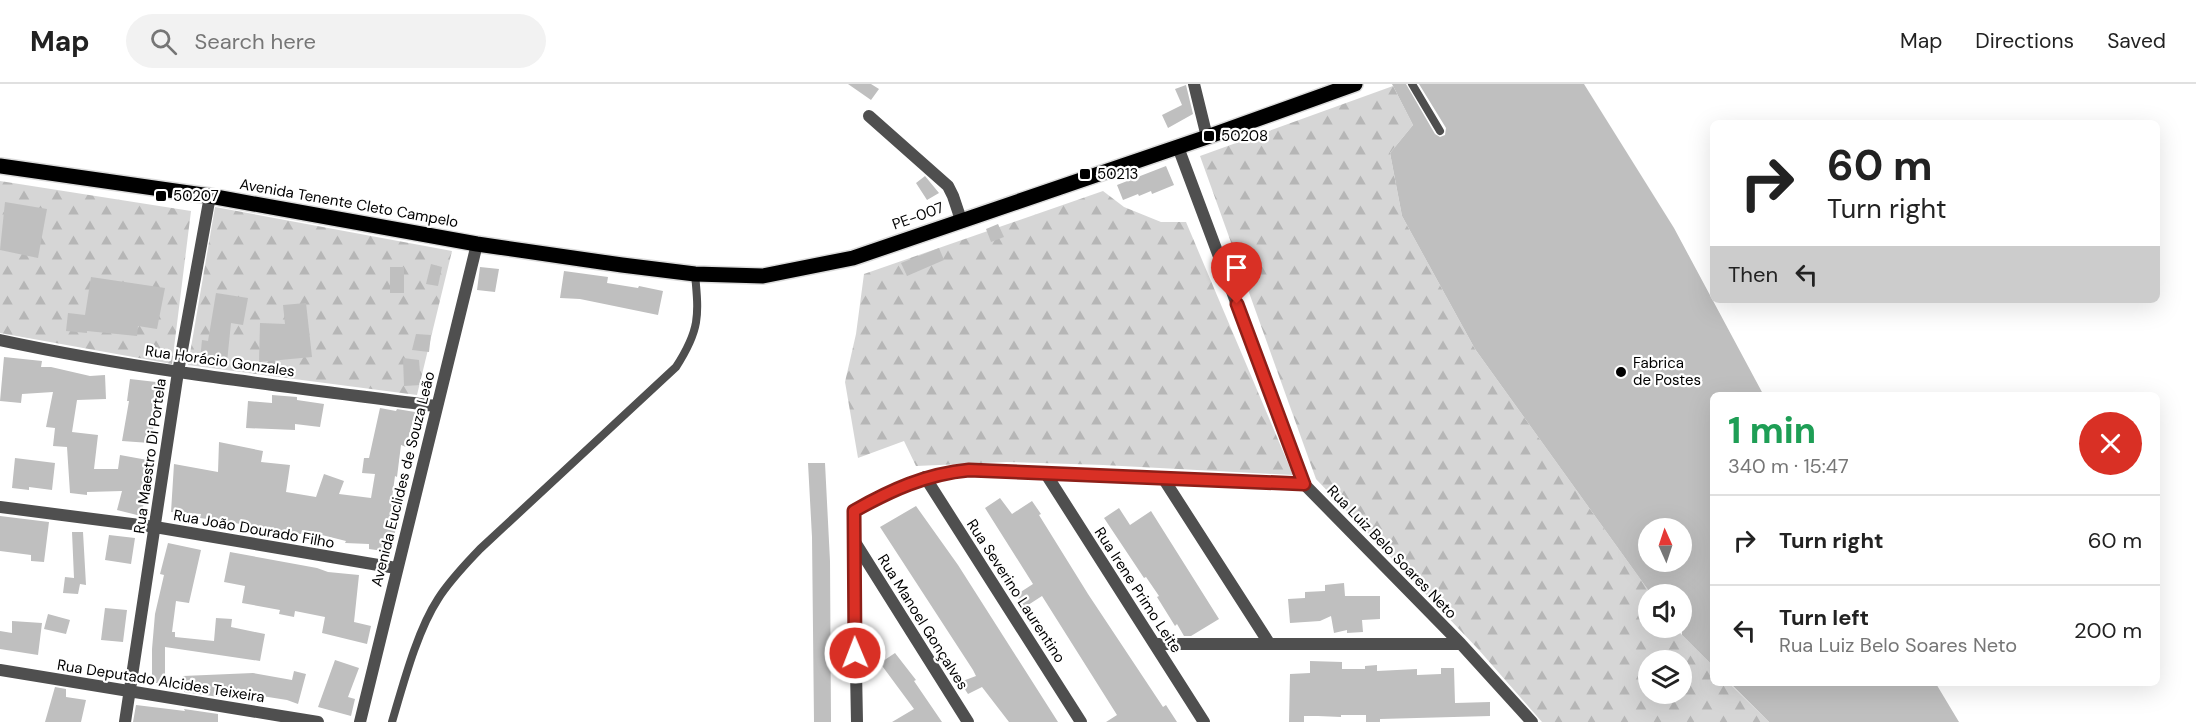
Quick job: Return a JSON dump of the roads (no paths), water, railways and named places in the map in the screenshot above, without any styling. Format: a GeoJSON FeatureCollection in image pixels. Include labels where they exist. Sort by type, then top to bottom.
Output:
{"type":"FeatureCollection","features":[{"type":"Feature","properties":{"kind":"main road","name":"PE-007"},"geometry":{"type":"LineString","coordinates":[[477,244],[695,274],[763,276],[803,270],[853,258],[1355,84]]}},
{"type":"Feature","properties":{"kind":"main road","name":"Avenida Tenente Cleto Campelo"},"geometry":{"type":"LineString","coordinates":[[0,166],[210,196],[477,244]]}},
{"type":"Feature","properties":{"kind":"street"},"geometry":{"type":"LineString","coordinates":[[1194,84],[1207,137]]}},
{"type":"Feature","properties":{"kind":"street"},"geometry":{"type":"LineString","coordinates":[[869,116],[948,186],[954,196],[961,220]]}},
{"type":"Feature","properties":{"kind":"street","name":"Rua Luiz Belo Soares Neto"},"geometry":{"type":"LineString","coordinates":[[1178,147],[1304,484],[1461,644],[1532,722]]}},
{"type":"Feature","properties":{"kind":"street","name":"Rua Maestro Di Portela"},"geometry":{"type":"LineString","coordinates":[[125,722],[178,372],[210,196]]}},
{"type":"Feature","properties":{"kind":"street","name":"Avenida Euclides de Souza Leão"},"geometry":{"type":"LineString","coordinates":[[360,722],[477,244]]}},
{"type":"Feature","properties":{"kind":"street","name":"Rua Horácio Gonzales"},"geometry":{"type":"LineString","coordinates":[[0,340],[45,350],[178,372],[436,406]]}},
{"type":"Feature","properties":{"kind":"street"},"geometry":{"type":"LineString","coordinates":[[856,722],[854,511],[890,490],[925,477],[969,470],[1304,484]]}},
{"type":"Feature","properties":{"kind":"street","name":"Rua Irene Primo Leite"},"geometry":{"type":"LineString","coordinates":[[1046,474],[1204,722]]}},
{"type":"Feature","properties":{"kind":"street","name":"Rua Severino Laurentino"},"geometry":{"type":"LineString","coordinates":[[925,477],[1081,722]]}},
{"type":"Feature","properties":{"kind":"street"},"geometry":{"type":"LineString","coordinates":[[1163,478],[1269,643]]}},
{"type":"Feature","properties":{"kind":"street","name":"Rua João Dourado Filho"},"geometry":{"type":"LineString","coordinates":[[0,507],[155,527],[396,568]]}},
{"type":"Feature","properties":{"kind":"street","name":"Rua Manoel Gonçalves"},"geometry":{"type":"LineString","coordinates":[[853,538],[968,722]]}},
{"type":"Feature","properties":{"kind":"street"},"geometry":{"type":"LineString","coordinates":[[1155,644],[1461,644]]}},
{"type":"Feature","properties":{"kind":"street","name":"Rua Deputado Alcides Teixeira"},"geometry":{"type":"LineString","coordinates":[[0,670],[318,722]]}},
{"type":"Feature","properties":{"kind":"lane"},"geometry":{"type":"LineString","coordinates":[[1412,84],[1440,131]]}},
{"type":"Feature","properties":{"kind":"lane"},"geometry":{"type":"LineString","coordinates":[[392,722],[409,666],[424,628],[436,601],[455,576],[480,549],[676,367],[695,333],[698,313],[695,274]]}},
{"type":"Feature","properties":{"kind":"place","name":"50208"},"geometry":{"type":"Point","coordinates":[1209,136]}},
{"type":"Feature","properties":{"kind":"place","name":"50213"},"geometry":{"type":"Point","coordinates":[1085,174]}},
{"type":"Feature","properties":{"kind":"place","name":"50207"},"geometry":{"type":"Point","coordinates":[161,196]}},
{"type":"Feature","properties":{"kind":"place","name":"Fabrica de Postes"},"geometry":{"type":"Point","coordinates":[1621,372]}}]}
